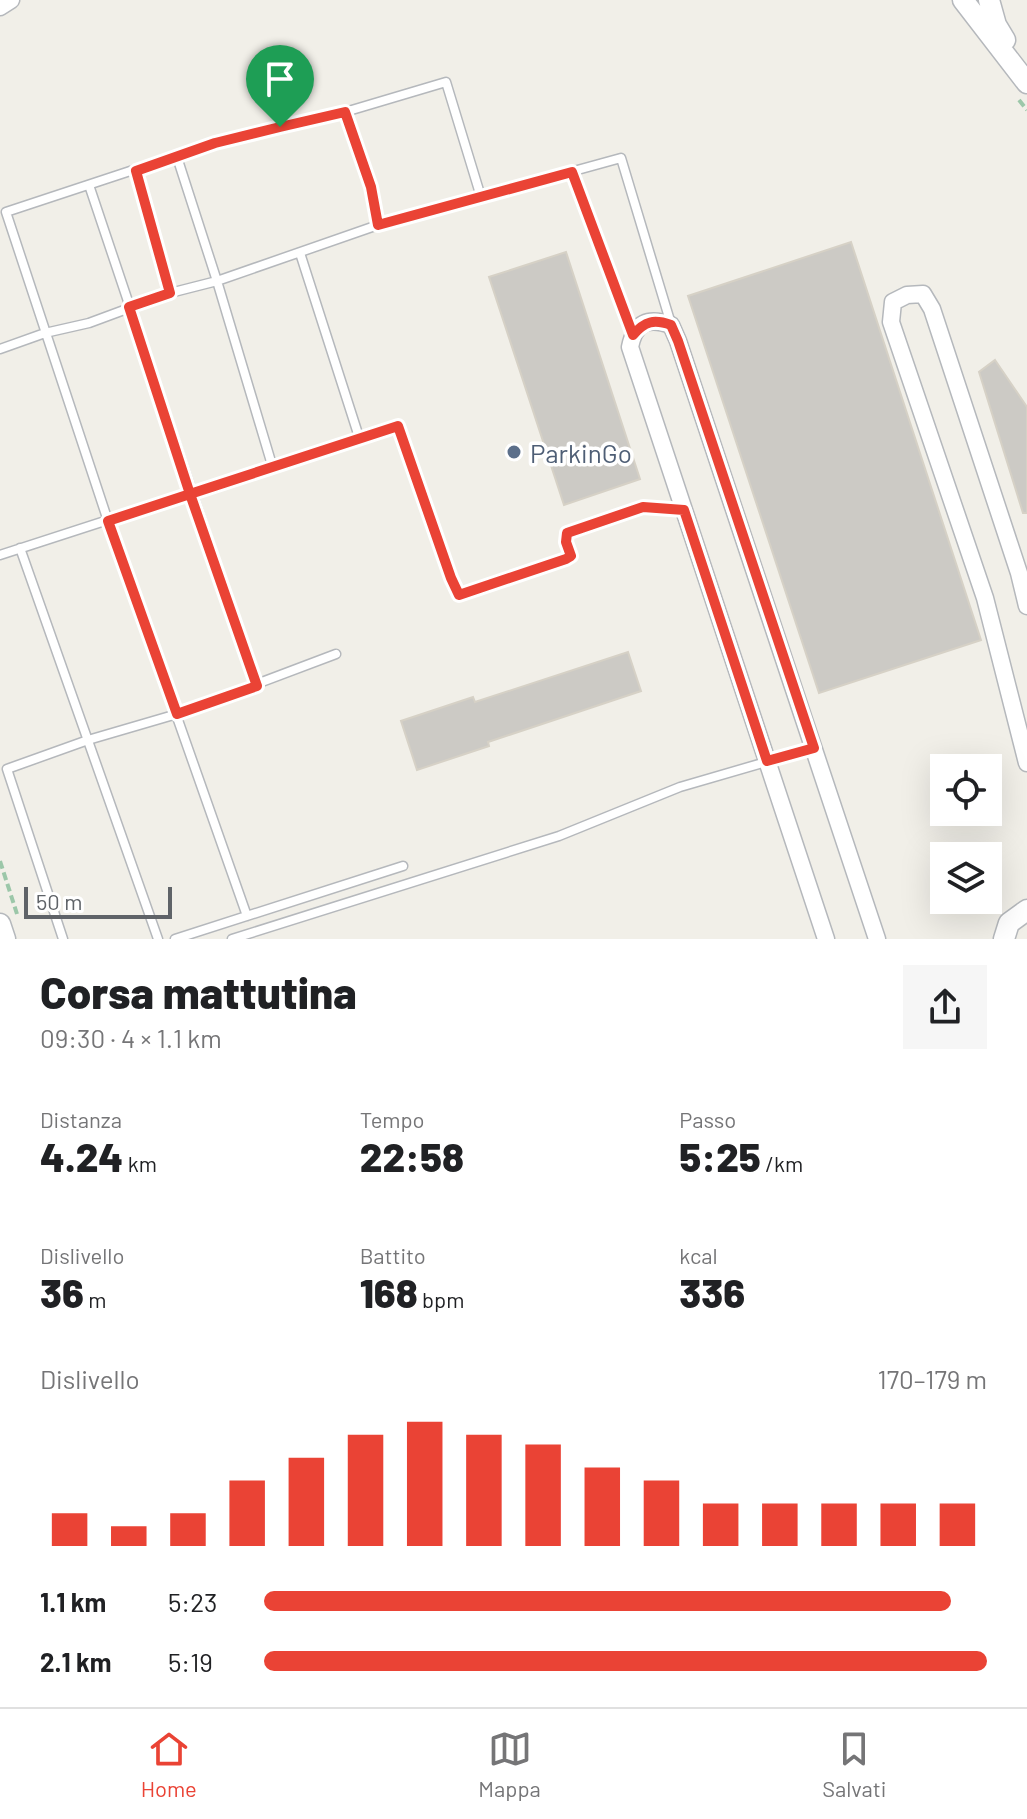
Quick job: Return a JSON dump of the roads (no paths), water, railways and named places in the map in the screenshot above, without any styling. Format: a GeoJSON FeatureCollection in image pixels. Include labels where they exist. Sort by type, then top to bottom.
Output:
{"type":"FeatureCollection","features":[{"type":"Feature","properties":{"kind":"street"},"geometry":{"type":"LineString","coordinates":[[0,7],[11,0]]}},
{"type":"Feature","properties":{"kind":"street"},"geometry":{"type":"LineString","coordinates":[[963,0],[1027,83]]}},
{"type":"Feature","properties":{"kind":"street"},"geometry":{"type":"LineString","coordinates":[[989,0],[996,25],[1027,76]]}},
{"type":"Feature","properties":{"kind":"street"},"geometry":{"type":"LineString","coordinates":[[1027,606],[1019,573],[932,309],[923,294],[907,295],[893,302],[891,322],[985,598],[1027,763]]}},
{"type":"Feature","properties":{"kind":"street"},"geometry":{"type":"LineString","coordinates":[[826,939],[630,347],[633,335],[643,323],[657,320],[671,325],[877,939]]}},
{"type":"Feature","properties":{"kind":"street"},"geometry":{"type":"LineString","coordinates":[[991,939],[1007,931],[1027,910]]}},
{"type":"Feature","properties":{"kind":"lane"},"geometry":{"type":"LineString","coordinates":[[247,916],[108,521],[6,212],[215,143],[345,112],[446,82],[481,197]]}},
{"type":"Feature","properties":{"kind":"lane"},"geometry":{"type":"LineString","coordinates":[[345,112],[371,187],[378,225]]}},
{"type":"Feature","properties":{"kind":"lane"},"geometry":{"type":"LineString","coordinates":[[177,157],[272,465]]}},
{"type":"Feature","properties":{"kind":"lane"},"geometry":{"type":"LineString","coordinates":[[0,349],[45,333],[89,323],[378,225],[621,158],[671,325]]}},
{"type":"Feature","properties":{"kind":"lane"},"geometry":{"type":"LineString","coordinates":[[136,171],[170,293]]}},
{"type":"Feature","properties":{"kind":"lane"},"geometry":{"type":"LineString","coordinates":[[572,172],[633,335]]}},
{"type":"Feature","properties":{"kind":"lane"},"geometry":{"type":"LineString","coordinates":[[89,185],[190,494],[257,686]]}},
{"type":"Feature","properties":{"kind":"lane"},"geometry":{"type":"LineString","coordinates":[[300,253],[359,437]]}},
{"type":"Feature","properties":{"kind":"lane"},"geometry":{"type":"LineString","coordinates":[[0,555],[398,426],[459,595],[566,559],[571,556],[566,542],[567,533],[643,507],[684,510]]}},
{"type":"Feature","properties":{"kind":"lane"},"geometry":{"type":"LineString","coordinates":[[20,548],[158,939]]}},
{"type":"Feature","properties":{"kind":"lane"},"geometry":{"type":"LineString","coordinates":[[63,939],[7,769],[88,740],[177,714],[336,654]]}},
{"type":"Feature","properties":{"kind":"lane"},"geometry":{"type":"LineString","coordinates":[[232,939],[559,836],[680,787],[814,748]]}},
{"type":"Feature","properties":{"kind":"lane"},"geometry":{"type":"LineString","coordinates":[[175,939],[403,866]]}},
{"type":"Feature","properties":{"kind":"place","name":"ParkinGo"},"geometry":{"type":"Point","coordinates":[514,452]}}]}
